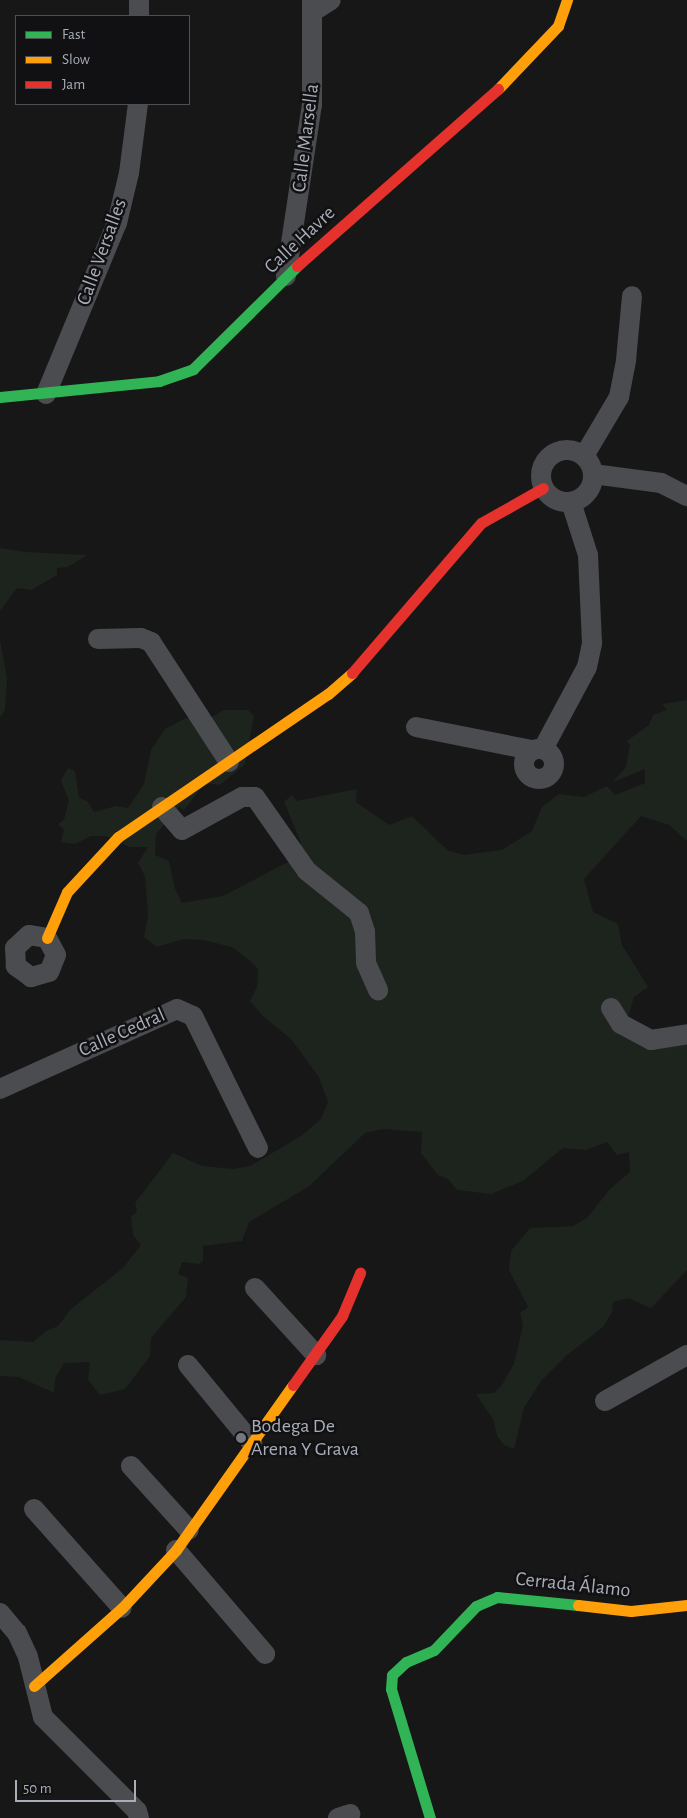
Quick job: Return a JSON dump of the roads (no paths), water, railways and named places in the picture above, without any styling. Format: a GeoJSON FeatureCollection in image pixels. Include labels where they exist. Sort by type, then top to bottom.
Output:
{"type":"FeatureCollection","features":[{"type":"Feature","properties":{"kind":"street"},"geometry":{"type":"LineString","coordinates":[[139,15],[140,0]]}},
{"type":"Feature","properties":{"kind":"street"},"geometry":{"type":"LineString","coordinates":[[312,6],[331,0]]}},
{"type":"Feature","properties":{"kind":"street","name":"Calle Havre"},"geometry":{"type":"LineString","coordinates":[[0,397],[46,394],[180,376],[204,362],[286,276],[511,77],[558,26],[567,0]]}},
{"type":"Feature","properties":{"kind":"street","name":"Calle Marsella"},"geometry":{"type":"LineString","coordinates":[[286,276],[312,105],[312,6]]}},
{"type":"Feature","properties":{"kind":"street","name":"Calle Versalles"},"geometry":{"type":"LineString","coordinates":[[46,394],[117,223],[129,173],[138,105]]}},
{"type":"Feature","properties":{"kind":"street"},"geometry":{"type":"LineString","coordinates":[[632,296],[626,360],[619,397],[589,465],[590,488],[581,499],[571,502],[557,501],[543,488],[542,471],[551,456],[568,450],[589,465],[661,483],[687,496]]}},
{"type":"Feature","properties":{"kind":"street"},"geometry":{"type":"LineString","coordinates":[[47,938],[67,892],[86,868],[118,837],[328,694],[356,669],[481,523],[543,488]]}},
{"type":"Feature","properties":{"kind":"street"},"geometry":{"type":"LineString","coordinates":[[416,728],[537,750],[587,667],[592,643],[588,554],[571,502]]}},
{"type":"Feature","properties":{"kind":"street"},"geometry":{"type":"LineString","coordinates":[[98,639],[141,638],[151,642],[230,762]]}},
{"type":"Feature","properties":{"kind":"street"},"geometry":{"type":"LineString","coordinates":[[162,807],[182,830],[242,797],[255,796],[307,871],[359,913],[365,932],[366,963],[378,990]]}},
{"type":"Feature","properties":{"kind":"street"},"geometry":{"type":"LineString","coordinates":[[611,1008],[621,1024],[651,1040],[687,1034]]}},
{"type":"Feature","properties":{"kind":"street","name":"Calle Cedral"},"geometry":{"type":"LineString","coordinates":[[0,1089],[177,1009],[192,1016],[258,1148]]}},
{"type":"Feature","properties":{"kind":"street"},"geometry":{"type":"LineString","coordinates":[[34,1686],[122,1608],[176,1550],[342,1316],[360,1273]]}},
{"type":"Feature","properties":{"kind":"street"},"geometry":{"type":"LineString","coordinates":[[255,1288],[316,1355]]}},
{"type":"Feature","properties":{"kind":"street"},"geometry":{"type":"LineString","coordinates":[[605,1401],[687,1354]]}},
{"type":"Feature","properties":{"kind":"street"},"geometry":{"type":"LineString","coordinates":[[188,1365],[253,1444]]}},
{"type":"Feature","properties":{"kind":"street"},"geometry":{"type":"LineString","coordinates":[[131,1466],[189,1530]]}},
{"type":"Feature","properties":{"kind":"street"},"geometry":{"type":"LineString","coordinates":[[34,1509],[122,1608]]}},
{"type":"Feature","properties":{"kind":"street"},"geometry":{"type":"LineString","coordinates":[[176,1550],[265,1654]]}},
{"type":"Feature","properties":{"kind":"street","name":"Cerrada Álamo"},"geometry":{"type":"LineString","coordinates":[[430,1818],[391,1689],[392,1675],[406,1662],[434,1650],[476,1606],[498,1597],[631,1611],[687,1605]]}},
{"type":"Feature","properties":{"kind":"street"},"geometry":{"type":"LineString","coordinates":[[0,1613],[17,1634],[28,1656],[42,1717],[137,1811],[139,1818]]}},
{"type":"Feature","properties":{"kind":"place","name":"Bodega De Arena Y Grava"},"geometry":{"type":"Point","coordinates":[241,1438]}}]}
